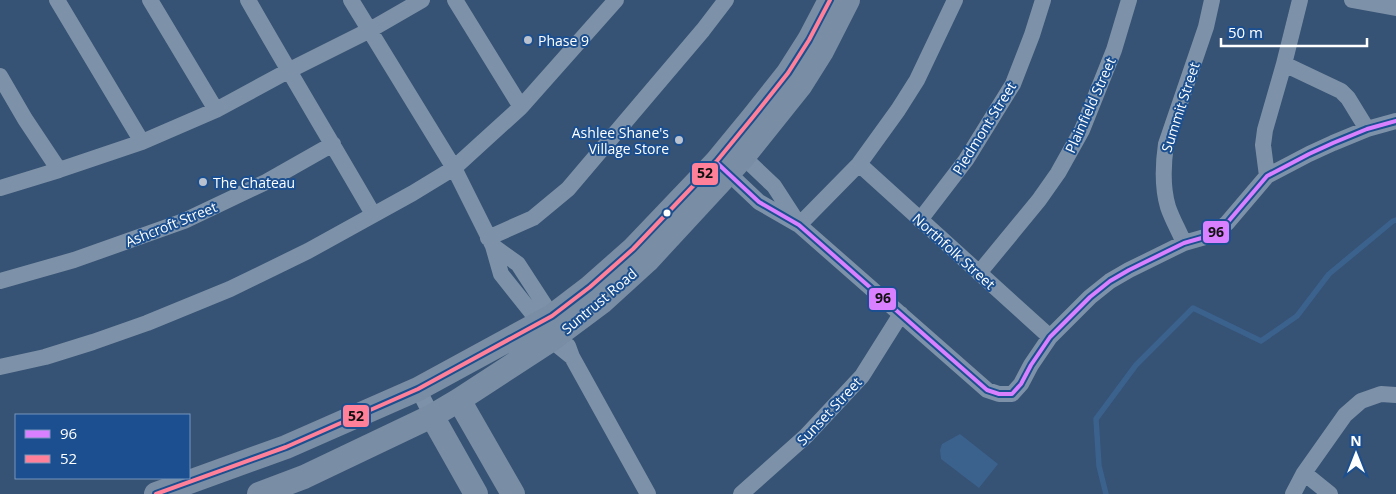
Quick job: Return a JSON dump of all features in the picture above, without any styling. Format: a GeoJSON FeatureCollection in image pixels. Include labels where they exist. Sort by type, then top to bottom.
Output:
{"type":"FeatureCollection","features":[{"type":"Feature","properties":{"kind":"street"},"geometry":{"type":"LineString","coordinates":[[57,0],[142,142]]}},
{"type":"Feature","properties":{"kind":"street"},"geometry":{"type":"LineString","coordinates":[[150,0],[216,110]]}},
{"type":"Feature","properties":{"kind":"street"},"geometry":{"type":"LineString","coordinates":[[248,0],[373,214]]}},
{"type":"Feature","properties":{"kind":"street"},"geometry":{"type":"LineString","coordinates":[[352,0],[454,168],[491,242],[518,264],[551,328],[572,357],[648,494]]}},
{"type":"Feature","properties":{"kind":"street"},"geometry":{"type":"LineString","coordinates":[[0,188],[142,142],[216,110],[370,30],[422,0]]}},
{"type":"Feature","properties":{"kind":"street"},"geometry":{"type":"LineString","coordinates":[[455,0],[521,107]]}},
{"type":"Feature","properties":{"kind":"street"},"geometry":{"type":"LineString","coordinates":[[0,367],[45,357],[93,342],[230,289],[308,251],[413,193],[454,168],[521,107],[616,0]]}},
{"type":"Feature","properties":{"kind":"street"},"geometry":{"type":"LineString","coordinates":[[491,242],[533,218],[568,189],[703,30],[726,0]]}},
{"type":"Feature","properties":{"kind":"street","name":"Suntrust Road"},"geometry":{"type":"LineString","coordinates":[[730,159],[809,40],[830,0]]}},
{"type":"Feature","properties":{"kind":"street","name":"Suntrust Road"},"geometry":{"type":"LineString","coordinates":[[259,494],[304,477],[432,416],[459,400],[551,328],[590,287],[730,159],[800,86],[822,50],[848,0]]}},
{"type":"Feature","properties":{"kind":"street"},"geometry":{"type":"LineString","coordinates":[[799,225],[859,164],[898,110],[917,80],[955,0]]}},
{"type":"Feature","properties":{"kind":"street","name":"Piedmont Street"},"geometry":{"type":"LineString","coordinates":[[920,220],[966,160],[1013,84],[1043,0]]}},
{"type":"Feature","properties":{"kind":"street","name":"Plainfield Street"},"geometry":{"type":"LineString","coordinates":[[979,273],[1039,200],[1058,173],[1082,130],[1114,50],[1129,0]]}},
{"type":"Feature","properties":{"kind":"street","name":"Summit Street"},"geometry":{"type":"LineString","coordinates":[[1184,243],[1168,206],[1163,164],[1166,144],[1206,27],[1212,0]]}},
{"type":"Feature","properties":{"kind":"street"},"geometry":{"type":"LineString","coordinates":[[1267,176],[1263,145],[1265,130],[1300,0]]}},
{"type":"Feature","properties":{"kind":"street"},"geometry":{"type":"LineString","coordinates":[[1352,0],[1396,8]]}},
{"type":"Feature","properties":{"kind":"street"},"geometry":{"type":"LineString","coordinates":[[1284,64],[1340,91],[1348,98],[1367,129]]}},
{"type":"Feature","properties":{"kind":"street"},"geometry":{"type":"LineString","coordinates":[[0,76],[25,119],[59,170]]}},
{"type":"Feature","properties":{"kind":"street"},"geometry":{"type":"LineString","coordinates":[[730,159],[759,202],[799,225],[987,390],[999,394],[1012,394],[1021,384],[1050,337],[1090,297],[1110,281],[1184,243],[1212,235],[1227,223],[1267,176],[1309,154],[1367,129],[1396,122]]}},
{"type":"Feature","properties":{"kind":"street","name":"Ashcroft Street"},"geometry":{"type":"LineString","coordinates":[[0,280],[74,260],[184,221],[266,182],[332,144]]}},
{"type":"Feature","properties":{"kind":"street"},"geometry":{"type":"LineString","coordinates":[[730,159],[774,186],[799,225]]}},
{"type":"Feature","properties":{"kind":"street","name":"Northfolk Street"},"geometry":{"type":"LineString","coordinates":[[859,164],[1050,337]]}},
{"type":"Feature","properties":{"kind":"street","name":"Sunset Street"},"geometry":{"type":"LineString","coordinates":[[741,494],[806,436],[862,376],[901,314]]}},
{"type":"Feature","properties":{"kind":"street","name":"Suntrust Road"},"geometry":{"type":"LineString","coordinates":[[156,494],[286,447],[551,328]]}},
{"type":"Feature","properties":{"kind":"street"},"geometry":{"type":"LineString","coordinates":[[443,375],[513,494]]}},
{"type":"Feature","properties":{"kind":"street"},"geometry":{"type":"LineString","coordinates":[[418,389],[476,494]]}},
{"type":"Feature","properties":{"kind":"street"},"geometry":{"type":"LineString","coordinates":[[1294,494],[1304,473],[1345,415],[1361,401],[1380,394],[1396,395]]}},
{"type":"Feature","properties":{"kind":"street"},"geometry":{"type":"LineString","coordinates":[[1304,473],[1330,494]]}},
{"type":"Feature","properties":{"kind":"water"},"geometry":{"type":"Polygon","coordinates":[[[960,434],[998,464],[979,488],[941,459],[940,450],[942,444],[960,434]]]}},
{"type":"Feature","properties":{"kind":"waterway"},"geometry":{"type":"LineString","coordinates":[[1106,494],[1099,466],[1096,419],[1136,365],[1193,308],[1261,341],[1297,316],[1329,274],[1396,220]]}},
{"type":"Feature","properties":{"kind":"transit line","name":"52"},"geometry":{"type":"LineString","coordinates":[[156,494],[286,447],[418,389],[552,316],[590,287],[633,249],[716,162],[788,73],[809,40],[830,0]]}},
{"type":"Feature","properties":{"kind":"transit line","name":"96"},"geometry":{"type":"LineString","coordinates":[[716,162],[759,202],[799,225],[987,390],[999,394],[1012,394],[1021,384],[1050,337],[1090,297],[1110,281],[1184,243],[1212,235],[1227,223],[1267,176],[1333,143],[1367,129],[1396,121]]}},
{"type":"Feature","properties":{"kind":"place","name":"Phase 9"},"geometry":{"type":"Point","coordinates":[528,40]}},
{"type":"Feature","properties":{"kind":"place","name":"Ashlee Shane's Village Store"},"geometry":{"type":"Point","coordinates":[679,140]}},
{"type":"Feature","properties":{"kind":"place","name":"The Chateau"},"geometry":{"type":"Point","coordinates":[203,182]}}]}
